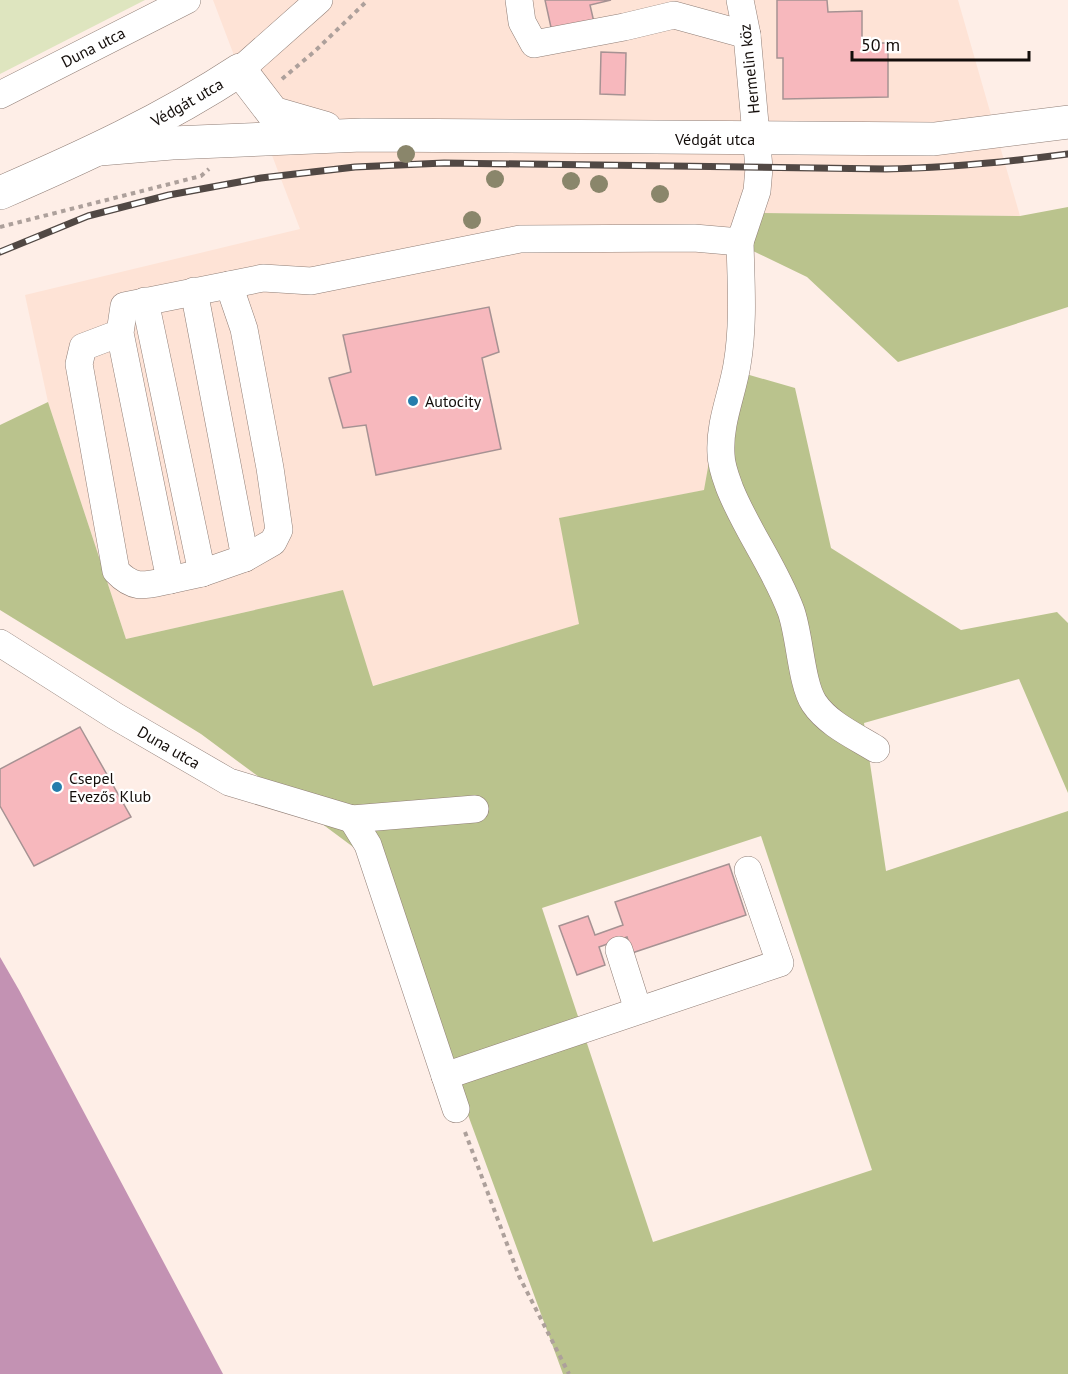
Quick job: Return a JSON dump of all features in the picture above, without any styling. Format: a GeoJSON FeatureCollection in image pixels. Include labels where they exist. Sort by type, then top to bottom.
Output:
{"type":"FeatureCollection","features":[{"type":"Feature","properties":{"kind":"main road","name":"Védgát utca"},"geometry":{"type":"LineString","coordinates":[[0,194],[100,149],[174,111],[240,70],[273,113],[312,126],[362,135]]}},
{"type":"Feature","properties":{"kind":"main road","name":"Védgát utca"},"geometry":{"type":"LineString","coordinates":[[100,149],[172,143],[242,142],[362,135],[934,139],[1068,123]]}},
{"type":"Feature","properties":{"kind":"street","name":"Duna utca"},"geometry":{"type":"LineString","coordinates":[[0,95],[187,0]]}},
{"type":"Feature","properties":{"kind":"street"},"geometry":{"type":"LineString","coordinates":[[240,70],[319,0]]}},
{"type":"Feature","properties":{"kind":"street"},"geometry":{"type":"LineString","coordinates":[[519,0],[522,22],[534,44],[624,27],[673,8],[747,35]]}},
{"type":"Feature","properties":{"kind":"street","name":"Hermelin köz"},"geometry":{"type":"LineString","coordinates":[[740,0],[747,35],[759,168],[758,191],[740,242]]}},
{"type":"Feature","properties":{"kind":"street"},"geometry":{"type":"LineString","coordinates":[[170,580],[120,333],[124,306],[262,278],[311,281],[520,239],[694,238],[740,242],[741,322],[737,366],[721,433],[721,456],[726,478],[736,504],[791,612],[807,685],[814,703],[827,718],[876,749]]}},
{"type":"Feature","properties":{"kind":"street"},"geometry":{"type":"LineString","coordinates":[[120,333],[83,347],[79,364],[116,571],[126,582],[143,586],[202,573],[245,558],[273,542],[279,530],[244,328],[229,285]]}},
{"type":"Feature","properties":{"kind":"street"},"geometry":{"type":"LineString","coordinates":[[194,291],[245,558]]}},
{"type":"Feature","properties":{"kind":"street"},"geometry":{"type":"LineString","coordinates":[[145,301],[202,573]]}},
{"type":"Feature","properties":{"kind":"street","name":"Duna utca"},"geometry":{"type":"LineString","coordinates":[[0,643],[116,716],[229,782],[352,819],[475,808]]}},
{"type":"Feature","properties":{"kind":"street"},"geometry":{"type":"LineString","coordinates":[[352,819],[368,845],[456,1109]]}},
{"type":"Feature","properties":{"kind":"street"},"geometry":{"type":"LineString","coordinates":[[445,1076],[780,963],[748,870]]}},
{"type":"Feature","properties":{"kind":"street"},"geometry":{"type":"LineString","coordinates":[[619,950],[638,1010]]}},
{"type":"Feature","properties":{"kind":"path"},"geometry":{"type":"LineString","coordinates":[[456,1109],[519,1276],[569,1374]]}},
{"type":"Feature","properties":{"kind":"shaded area"},"geometry":{"type":"Polygon","coordinates":[[[213,0],[958,0],[1020,216],[753,213],[705,490],[560,518],[580,624],[372,686],[343,590],[126,639],[48,402],[25,295],[300,229],[213,0]]]}},
{"type":"Feature","properties":{"kind":"shaded area"},"geometry":{"type":"Polygon","coordinates":[[[0,957],[19,990],[223,1374],[0,1374],[0,957]]]}},
{"type":"Feature","properties":{"kind":"green space"},"geometry":{"type":"Polygon","coordinates":[[[0,0],[145,0],[0,74],[0,0]]]}},
{"type":"Feature","properties":{"kind":"green space"},"geometry":{"type":"Polygon","coordinates":[[[1068,207],[1068,307],[898,362],[807,277],[753,251],[746,374],[795,388],[831,548],[961,630],[1057,612],[1068,623],[1068,793],[1019,679],[864,723],[886,871],[1068,811],[1068,1374],[563,1374],[376,864],[201,734],[0,610],[0,425],[48,402],[126,639],[343,590],[373,686],[579,624],[559,518],[704,490],[753,213],[1020,216],[1068,207]],[[761,836],[542,908],[653,1242],[872,1170],[761,836]]]}},
{"type":"Feature","properties":{"kind":"building"},"geometry":{"type":"Polygon","coordinates":[[[545,0],[611,0],[590,5],[596,31],[554,41],[545,0]]]}},
{"type":"Feature","properties":{"kind":"building"},"geometry":{"type":"Polygon","coordinates":[[[777,0],[827,0],[828,12],[862,11],[862,43],[888,43],[888,97],[783,99],[783,58],[777,58],[777,0]]]}},
{"type":"Feature","properties":{"kind":"building"},"geometry":{"type":"Polygon","coordinates":[[[601,52],[626,53],[625,95],[600,94],[601,52]]]}},
{"type":"Feature","properties":{"kind":"building","name":"Autocity"},"geometry":{"type":"Polygon","coordinates":[[[489,307],[499,352],[482,358],[501,449],[376,475],[366,425],[343,428],[329,378],[351,372],[343,335],[489,307]]]}},
{"type":"Feature","properties":{"kind":"building","name":"Csepel Evezős Klub"},"geometry":{"type":"Polygon","coordinates":[[[80,727],[131,817],[34,866],[0,806],[0,769],[80,727]]]}},
{"type":"Feature","properties":{"kind":"building"},"geometry":{"type":"Polygon","coordinates":[[[729,864],[746,915],[632,953],[627,937],[599,947],[605,965],[577,975],[559,926],[588,916],[595,935],[623,925],[615,902],[729,864]]]}},
{"type":"Feature","properties":{"kind":"railway"},"geometry":{"type":"LineString","coordinates":[[0,252],[88,216],[169,195],[261,178],[355,167],[444,163],[886,169],[977,164],[1068,154]]}},
{"type":"Feature","properties":{"kind":"place","name":"Autocity"},"geometry":{"type":"Point","coordinates":[413,401]}},
{"type":"Feature","properties":{"kind":"place","name":"Csepel Evezős Klub"},"geometry":{"type":"Point","coordinates":[57,787]}}]}
